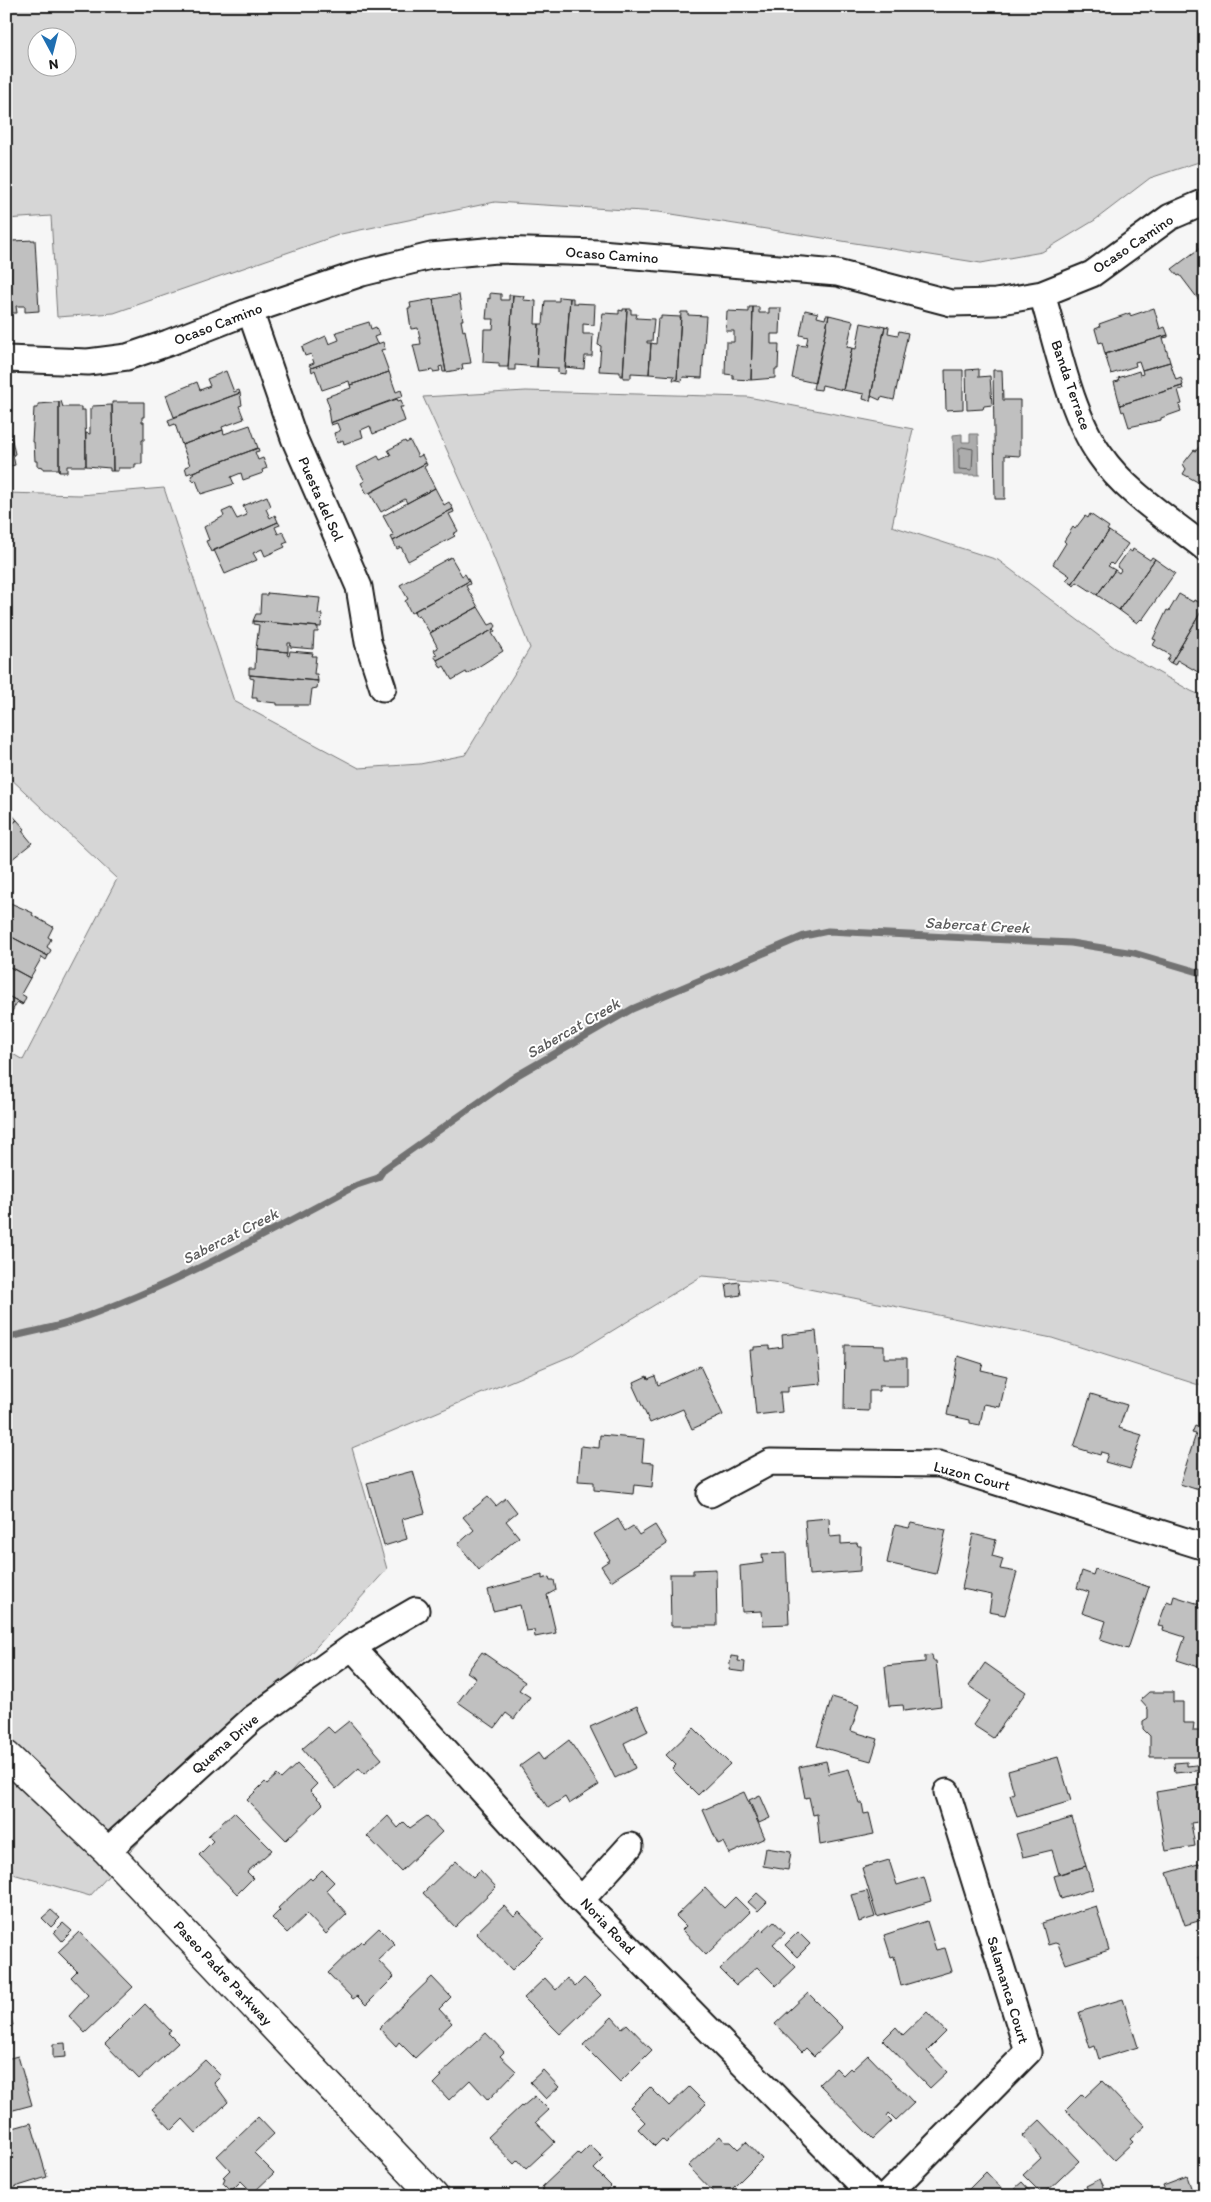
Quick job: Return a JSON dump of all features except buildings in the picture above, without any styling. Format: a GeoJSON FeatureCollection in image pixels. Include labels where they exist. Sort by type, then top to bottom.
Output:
{"type":"FeatureCollection","features":[{"type":"Feature","properties":{"kind":"main road","name":"Paseo Padre Parkway"},"geometry":{"type":"LineString","coordinates":[[6,1755],[107,1851],[434,2196]]}},
{"type":"Feature","properties":{"kind":"street","name":"Ocaso Camino"},"geometry":{"type":"LineString","coordinates":[[6,358],[88,362],[126,357],[168,344],[250,311],[362,273],[431,256],[496,250],[600,253],[837,273],[951,303],[996,302],[1042,294],[1092,274],[1170,217],[1205,202]]}},
{"type":"Feature","properties":{"kind":"street","name":"Banda Terrace"},"geometry":{"type":"LineString","coordinates":[[1042,294],[1081,423],[1100,455],[1126,485],[1205,548]]}},
{"type":"Feature","properties":{"kind":"street","name":"Puesta del Sol"},"geometry":{"type":"LineString","coordinates":[[250,311],[294,438],[359,587],[368,642],[383,688]]}},
{"type":"Feature","properties":{"kind":"street","name":"Luzon Court"},"geometry":{"type":"LineString","coordinates":[[710,1494],[770,1462],[939,1464],[1205,1547]]}},
{"type":"Feature","properties":{"kind":"street","name":"Quema Drive"},"geometry":{"type":"LineString","coordinates":[[107,1851],[252,1718],[352,1648],[416,1610]]}},
{"type":"Feature","properties":{"kind":"street","name":"Noria Road"},"geometry":{"type":"LineString","coordinates":[[352,1648],[582,1900],[873,2196]]}},
{"type":"Feature","properties":{"kind":"street","name":"Salamanca Court"},"geometry":{"type":"LineString","coordinates":[[886,2196],[1028,2052],[947,1792]]}},
{"type":"Feature","properties":{"kind":"street"},"geometry":{"type":"LineString","coordinates":[[582,1900],[630,1846]]}},
{"type":"Feature","properties":{"kind":"shaded area"},"geometry":{"type":"Polygon","coordinates":[[[6,6],[1205,6],[1205,160],[1150,178],[1095,220],[1042,252],[981,263],[659,212],[495,202],[341,234],[114,313],[57,317],[51,216],[6,219],[6,6]]]}},
{"type":"Feature","properties":{"kind":"shaded area"},"geometry":{"type":"Polygon","coordinates":[[[526,391],[748,397],[913,429],[892,526],[998,560],[1115,648],[1205,697],[1205,1387],[1052,1338],[774,1282],[702,1276],[571,1356],[352,1448],[387,1569],[90,1896],[6,1872],[6,1050],[23,1060],[117,879],[6,774],[6,493],[80,495],[164,488],[234,701],[359,768],[420,764],[465,755],[530,648],[479,521],[423,397],[526,391]]]}},
{"type":"Feature","properties":{"kind":"water"},"geometry":{"type":"Polygon","coordinates":[[[962,434],[962,442],[970,442],[970,434],[978,434],[979,475],[954,475],[953,435],[962,434]]]}},
{"type":"Feature","properties":{"kind":"waterway","name":"Sabercat Creek"},"geometry":{"type":"LineString","coordinates":[[6,1338],[68,1323],[149,1291],[219,1258],[357,1185],[378,1178],[384,1169],[516,1076],[632,1009],[804,936],[828,931],[1071,943],[1134,953],[1205,974]]}}]}
